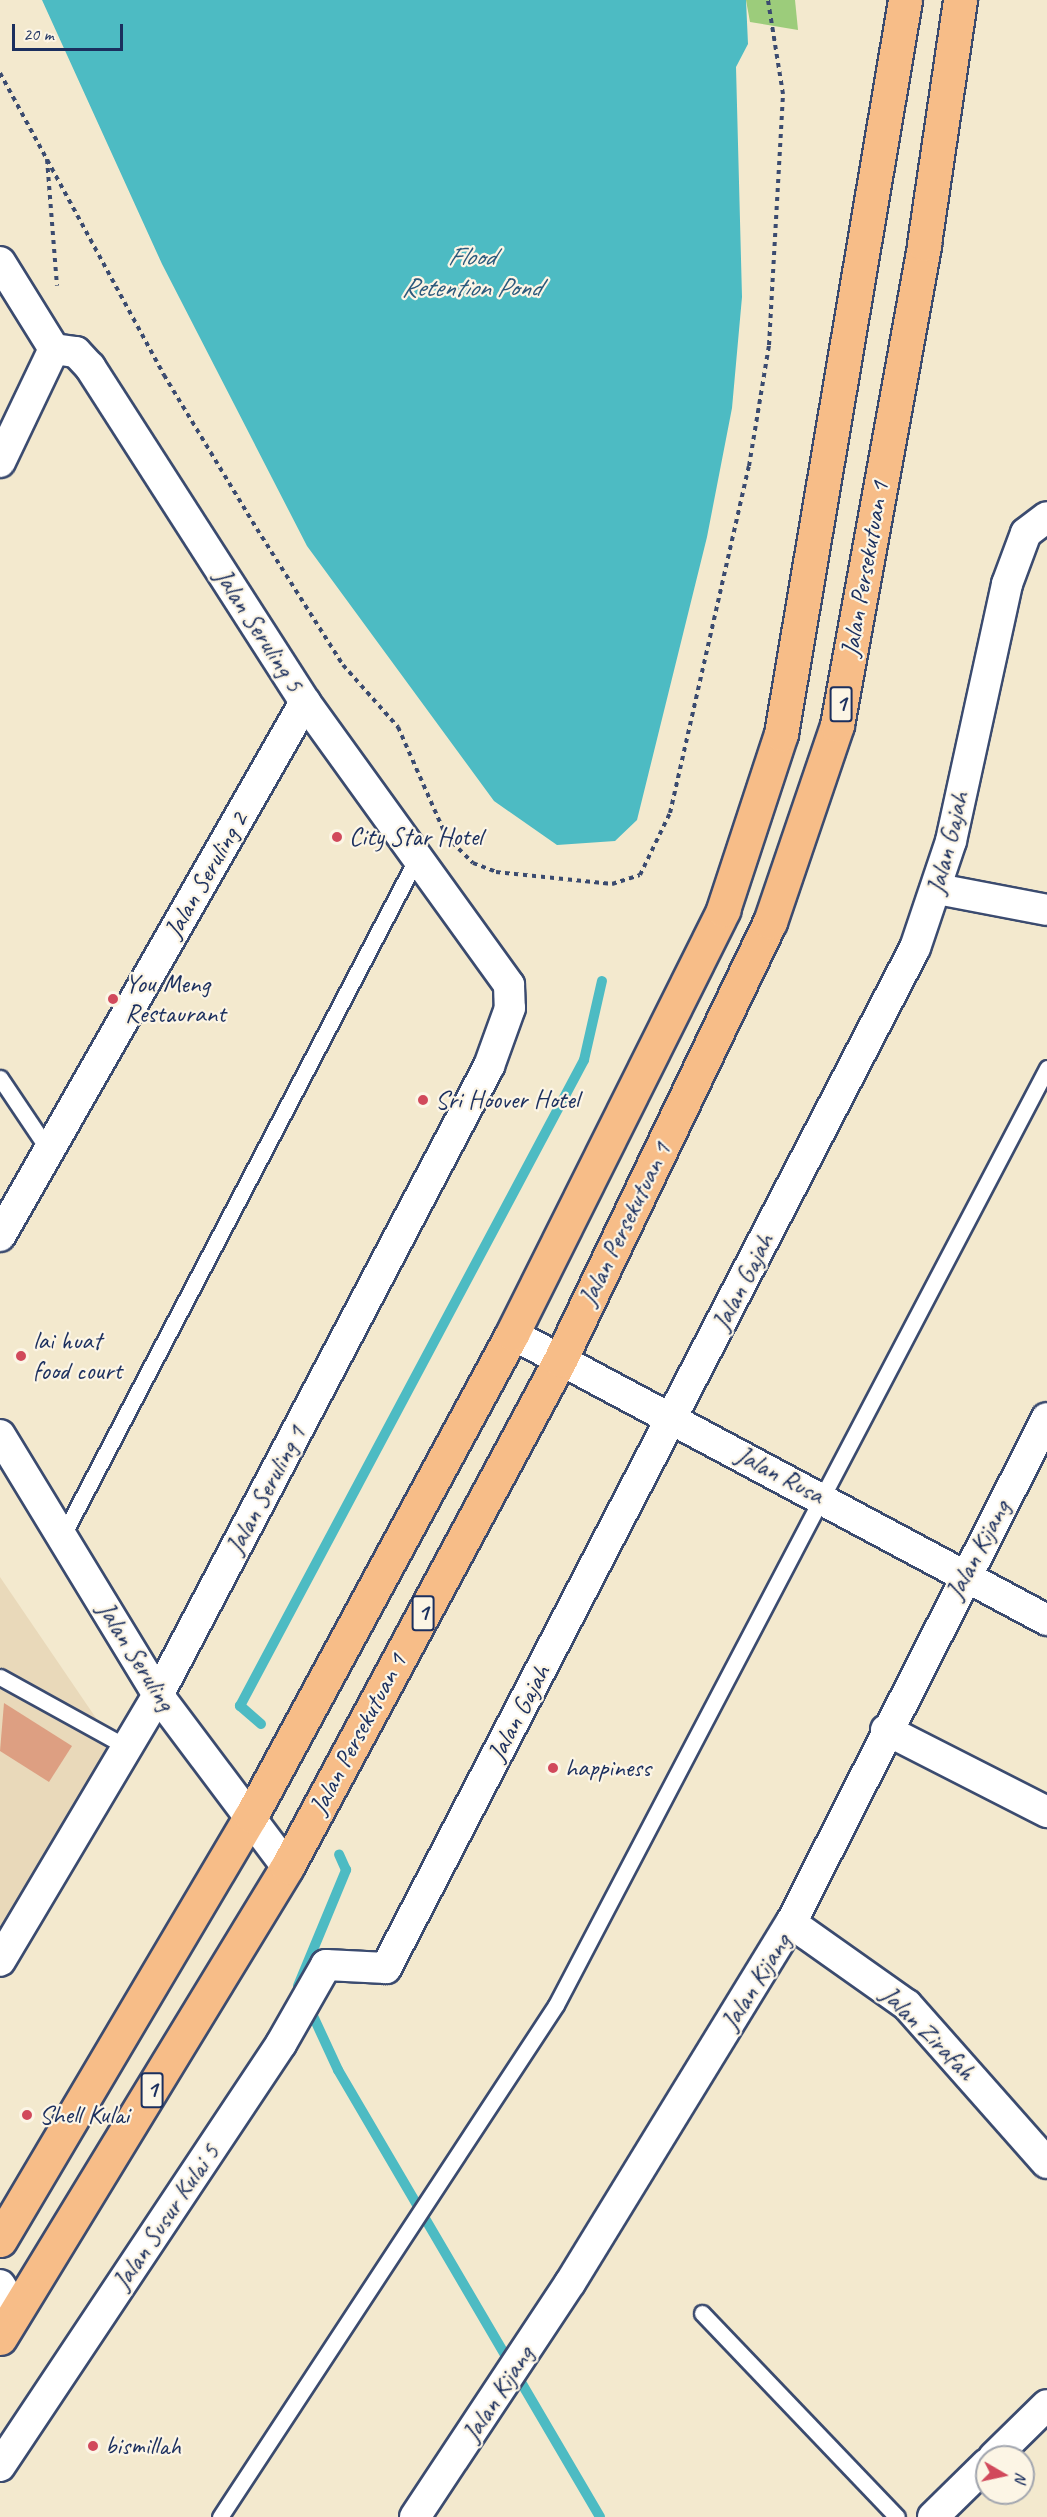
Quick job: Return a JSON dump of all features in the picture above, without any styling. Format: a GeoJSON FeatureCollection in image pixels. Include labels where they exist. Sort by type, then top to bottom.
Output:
{"type":"FeatureCollection","features":[{"type":"Feature","properties":{"kind":"highway","name":"Jalan Persekutuan 1"},"geometry":{"type":"LineString","coordinates":[[0,2240],[251,1816],[512,1334],[723,910],[781,734],[905,0]]}},
{"type":"Feature","properties":{"kind":"highway","name":"Jalan Persekutuan 1"},"geometry":{"type":"LineString","coordinates":[[6,2312],[287,1867],[560,1359],[770,922],[837,725],[924,244],[960,0]]}},
{"type":"Feature","properties":{"kind":"street"},"geometry":{"type":"LineString","coordinates":[[0,262],[54,349],[0,462]]}},
{"type":"Feature","properties":{"kind":"street","name":"Jalan Seruling 5"},"geometry":{"type":"LineString","coordinates":[[54,349],[76,352],[90,367],[305,702],[509,985],[510,1008]]}},
{"type":"Feature","properties":{"kind":"street","name":"Jalan Gajah"},"geometry":{"type":"LineString","coordinates":[[326,1965],[386,1968],[915,948],[938,889],[1006,584],[1026,533],[1047,517]]}},
{"type":"Feature","properties":{"kind":"street","name":"Jalan Seruling 2"},"geometry":{"type":"LineString","coordinates":[[0,1236],[305,702]]}},
{"type":"Feature","properties":{"kind":"street"},"geometry":{"type":"LineString","coordinates":[[938,889],[1047,910]]}},
{"type":"Feature","properties":{"kind":"street","name":"Jalan Seruling 1"},"geometry":{"type":"LineString","coordinates":[[0,1961],[158,1695],[489,1066],[510,1008]]}},
{"type":"Feature","properties":{"kind":"street","name":"Jalan Rusa"},"geometry":{"type":"LineString","coordinates":[[512,1334],[673,1417],[1047,1620]]}},
{"type":"Feature","properties":{"kind":"street","name":"Jalan Kijang"},"geometry":{"type":"LineString","coordinates":[[415,2517],[489,2409],[570,2283],[791,1923],[964,1575],[1047,1418]]}},
{"type":"Feature","properties":{"kind":"street","name":"Jalan Seruling"},"geometry":{"type":"LineString","coordinates":[[0,1434],[158,1695],[251,1816],[287,1867]]}},
{"type":"Feature","properties":{"kind":"street"},"geometry":{"type":"LineString","coordinates":[[886,1730],[1047,1812]]}},
{"type":"Feature","properties":{"kind":"street","name":"Jalan Zirafah"},"geometry":{"type":"LineString","coordinates":[[791,1923],[907,2006],[1047,2163]]}},
{"type":"Feature","properties":{"kind":"street","name":"Jalan Susur Kulai 5"},"geometry":{"type":"LineString","coordinates":[[0,2466],[281,2044],[326,1965]]}},
{"type":"Feature","properties":{"kind":"street"},"geometry":{"type":"LineString","coordinates":[[1006,2445],[1047,2405]]}},
{"type":"Feature","properties":{"kind":"street"},"geometry":{"type":"LineString","coordinates":[[933,2517],[975,2476]]}},
{"type":"Feature","properties":{"kind":"lane"},"geometry":{"type":"LineString","coordinates":[[62,1537],[417,858]]}},
{"type":"Feature","properties":{"kind":"lane"},"geometry":{"type":"LineString","coordinates":[[220,2517],[484,2114],[578,1964],[1047,1068]]}},
{"type":"Feature","properties":{"kind":"lane"},"geometry":{"type":"LineString","coordinates":[[0,1078],[48,1151]]}},
{"type":"Feature","properties":{"kind":"lane"},"geometry":{"type":"LineString","coordinates":[[0,1677],[127,1747]]}},
{"type":"Feature","properties":{"kind":"lane"},"geometry":{"type":"LineString","coordinates":[[702,2313],[897,2517]]}},
{"type":"Feature","properties":{"kind":"path"},"geometry":{"type":"LineString","coordinates":[[0,73],[47,155],[164,375],[256,529],[343,664],[398,727],[446,836],[473,863],[496,872],[556,881],[627,881],[640,874],[655,852],[687,753],[749,466],[769,345],[783,94],[768,0]]}},
{"type":"Feature","properties":{"kind":"path"},"geometry":{"type":"LineString","coordinates":[[47,155],[57,227],[54,349]]}},
{"type":"Feature","properties":{"kind":"shaded area"},"geometry":{"type":"Polygon","coordinates":[[[0,1577],[117,1749],[0,1933],[0,1577]]]}},
{"type":"Feature","properties":{"kind":"green space"},"geometry":{"type":"Polygon","coordinates":[[[746,0],[795,0],[798,30],[750,22],[746,0]]]}},
{"type":"Feature","properties":{"kind":"water","name":"Flood Retention Pond"},"geometry":{"type":"Polygon","coordinates":[[[42,0],[746,0],[748,44],[736,67],[742,297],[732,408],[707,537],[637,820],[615,841],[557,845],[494,801],[307,546],[162,264],[42,0]]]}},
{"type":"Feature","properties":{"kind":"building"},"geometry":{"type":"Polygon","coordinates":[[[4,1703],[72,1746],[49,1782],[0,1751],[4,1703]]]}},
{"type":"Feature","properties":{"kind":"waterway"},"geometry":{"type":"LineString","coordinates":[[261,1724],[240,1706],[584,1060],[602,981]]}},
{"type":"Feature","properties":{"kind":"waterway"},"geometry":{"type":"LineString","coordinates":[[298,1986],[346,1870],[339,1854]]}},
{"type":"Feature","properties":{"kind":"waterway"},"geometry":{"type":"LineString","coordinates":[[308,2005],[338,2070],[600,2517]]}},
{"type":"Feature","properties":{"kind":"place","name":"City Star Hotel"},"geometry":{"type":"Point","coordinates":[337,837]}},
{"type":"Feature","properties":{"kind":"place","name":"You Meng Restaurant"},"geometry":{"type":"Point","coordinates":[113,999]}},
{"type":"Feature","properties":{"kind":"place","name":"Sri Hoover Hotel"},"geometry":{"type":"Point","coordinates":[423,1100]}},
{"type":"Feature","properties":{"kind":"place","name":"lai huat food court"},"geometry":{"type":"Point","coordinates":[21,1356]}},
{"type":"Feature","properties":{"kind":"place","name":"happiness"},"geometry":{"type":"Point","coordinates":[553,1768]}},
{"type":"Feature","properties":{"kind":"place","name":"Shell Kulai"},"geometry":{"type":"Point","coordinates":[27,2115]}},
{"type":"Feature","properties":{"kind":"place","name":"bismillah"},"geometry":{"type":"Point","coordinates":[93,2446]}}]}
